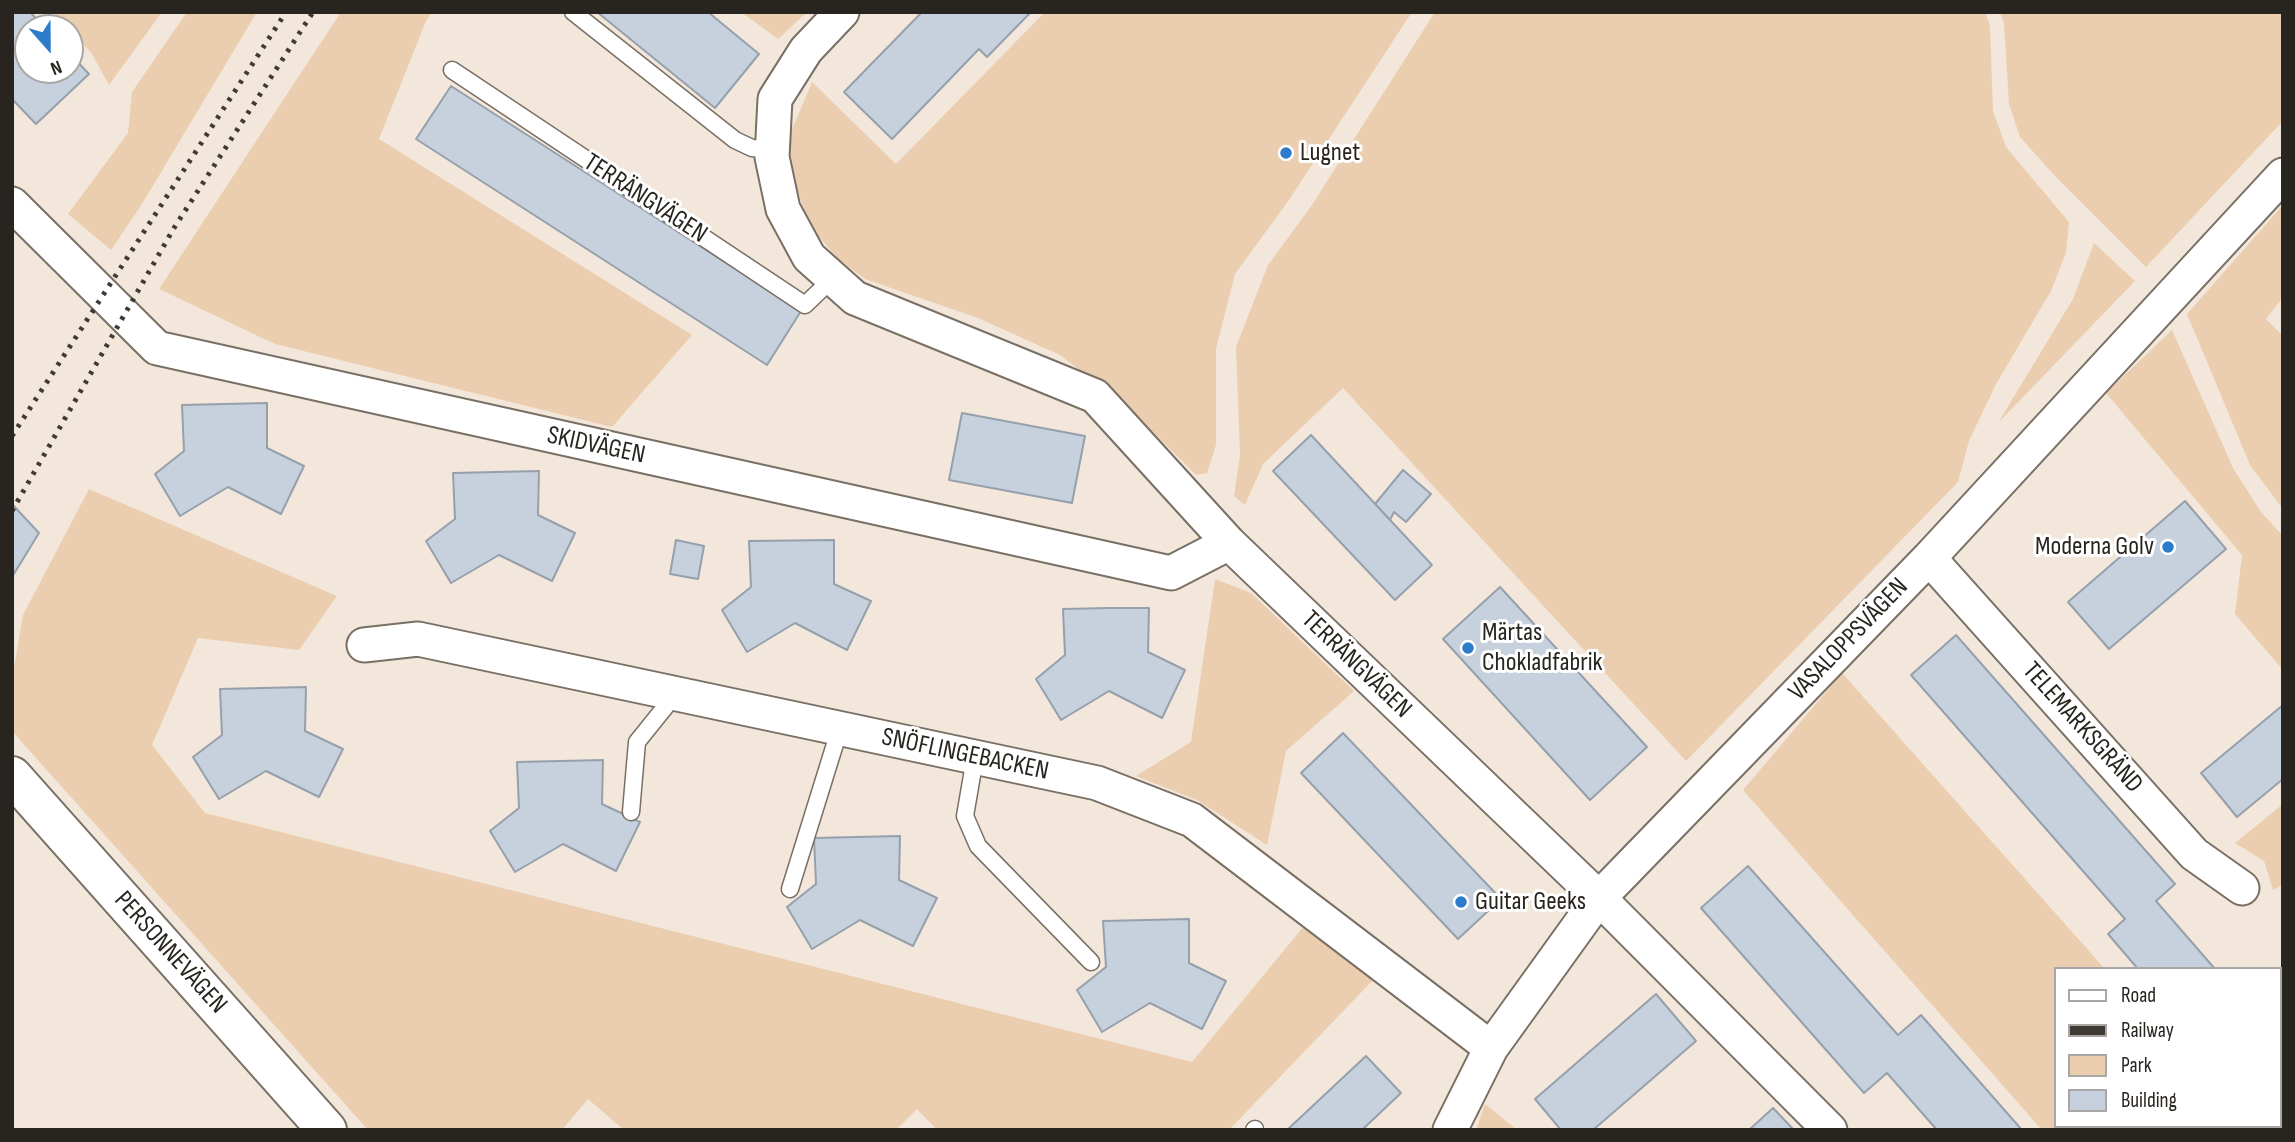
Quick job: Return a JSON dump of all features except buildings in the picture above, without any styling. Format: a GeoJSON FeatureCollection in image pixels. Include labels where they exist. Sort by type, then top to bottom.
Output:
{"type":"FeatureCollection","features":[{"type":"Feature","properties":{"kind":"street","name":"TERRÄNGVÄGEN"},"geometry":{"type":"LineString","coordinates":[[842,12],[806,50],[775,99],[773,150],[783,209],[810,257],[855,298],[1095,396],[1229,543],[1599,898],[1830,1130]]}},
{"type":"Feature","properties":{"kind":"street","name":"VASALOPPSVÄGEN"},"geometry":{"type":"LineString","coordinates":[[1450,1130],[1491,1048],[1599,898],[1928,558],[2283,175]]}},
{"type":"Feature","properties":{"kind":"street","name":"SKIDVÄGEN"},"geometry":{"type":"LineString","coordinates":[[12,204],[157,348],[1171,573],[1229,543]]}},
{"type":"Feature","properties":{"kind":"street","name":"TELEMARKSGRÄND"},"geometry":{"type":"LineString","coordinates":[[1928,558],[2194,853],[2242,888]]}},
{"type":"Feature","properties":{"kind":"street","name":"SNÖFLINGEBACKEN"},"geometry":{"type":"LineString","coordinates":[[364,645],[418,639],[1097,783],[1192,820],[1491,1048]]}},
{"type":"Feature","properties":{"kind":"street","name":"PERSONNEVÄGEN"},"geometry":{"type":"LineString","coordinates":[[12,776],[327,1130]]}},
{"type":"Feature","properties":{"kind":"lane"},"geometry":{"type":"LineString","coordinates":[[573,12],[735,140],[752,148],[773,150]]}},
{"type":"Feature","properties":{"kind":"lane","name":"TERRÄNGVÄGEN"},"geometry":{"type":"LineString","coordinates":[[452,70],[805,305],[833,278]]}},
{"type":"Feature","properties":{"kind":"lane"},"geometry":{"type":"LineString","coordinates":[[631,812],[637,741],[666,706],[671,693]]}},
{"type":"Feature","properties":{"kind":"lane"},"geometry":{"type":"LineString","coordinates":[[790,889],[835,744],[837,728]]}},
{"type":"Feature","properties":{"kind":"lane"},"geometry":{"type":"LineString","coordinates":[[975,758],[965,817],[978,846],[1091,962]]}},
{"type":"Feature","properties":{"kind":"green space"},"geometry":{"type":"Polygon","coordinates":[[[55,12],[162,12],[109,85],[84,45],[84,14],[55,12]]]}},
{"type":"Feature","properties":{"kind":"green space"},"geometry":{"type":"Polygon","coordinates":[[[187,12],[257,12],[142,204],[111,250],[68,214],[128,133],[132,92],[187,12]]]}},
{"type":"Feature","properties":{"kind":"green space"},"geometry":{"type":"Polygon","coordinates":[[[341,12],[432,12],[379,139],[692,335],[612,427],[275,344],[159,289],[341,12]]]}},
{"type":"Feature","properties":{"kind":"green space"},"geometry":{"type":"Polygon","coordinates":[[[741,12],[807,12],[778,39],[741,12]]]}},
{"type":"Feature","properties":{"kind":"green space"},"geometry":{"type":"Polygon","coordinates":[[[1045,12],[1412,12],[1289,200],[1235,274],[1216,349],[1216,445],[1207,473],[1196,475],[1130,409],[1060,355],[978,318],[865,279],[838,259],[811,227],[791,175],[789,137],[812,82],[896,164],[1045,12]]]}},
{"type":"Feature","properties":{"kind":"green space"},"geometry":{"type":"Polygon","coordinates":[[[1435,12],[1985,12],[1990,26],[1993,111],[2006,147],[2069,222],[2066,253],[2051,291],[1996,384],[1969,441],[1958,482],[1686,761],[1343,388],[1263,464],[1245,505],[1234,496],[1240,455],[1236,347],[1268,265],[1312,205],[1435,12]]]}},
{"type":"Feature","properties":{"kind":"green space"},"geometry":{"type":"Polygon","coordinates":[[[2000,12],[2283,12],[2283,121],[2146,267],[2020,137],[2009,104],[2004,24],[2000,12]]]}},
{"type":"Feature","properties":{"kind":"green space"},"geometry":{"type":"Polygon","coordinates":[[[2283,205],[2283,297],[2266,319],[2283,336],[2283,509],[2250,465],[2187,314],[2283,205]]]}},
{"type":"Feature","properties":{"kind":"green space"},"geometry":{"type":"Polygon","coordinates":[[[2094,243],[2135,281],[1998,423],[2073,299],[2094,243]]]}},
{"type":"Feature","properties":{"kind":"green space"},"geometry":{"type":"Polygon","coordinates":[[[2172,330],[2233,468],[2261,512],[2283,536],[2283,670],[2235,614],[2242,555],[2106,393],[2172,330]]]}},
{"type":"Feature","properties":{"kind":"green space"},"geometry":{"type":"Polygon","coordinates":[[[89,489],[337,596],[299,650],[198,638],[152,745],[205,813],[1192,1062],[1304,926],[1376,977],[1229,1130],[937,1130],[917,1109],[896,1130],[624,1130],[588,1099],[562,1130],[368,1130],[12,731],[12,680],[23,615],[89,489]]]}},
{"type":"Feature","properties":{"kind":"green space"},"geometry":{"type":"Polygon","coordinates":[[[1215,579],[1251,593],[1354,691],[1286,751],[1267,845],[1197,800],[1136,776],[1191,742],[1215,579]]]}},
{"type":"Feature","properties":{"kind":"green space"},"geometry":{"type":"Polygon","coordinates":[[[1842,673],[2103,967],[2054,967],[2054,1128],[2281,1128],[2283,1054],[2283,1130],[2042,1130],[1743,790],[1842,673]]]}},
{"type":"Feature","properties":{"kind":"green space"},"geometry":{"type":"Polygon","coordinates":[[[2283,804],[2283,885],[2273,890],[2264,861],[2235,843],[2283,804]]]}},
{"type":"Feature","properties":{"kind":"green space"},"geometry":{"type":"Polygon","coordinates":[[[1485,1104],[1517,1130],[1476,1130],[1485,1104]]]}},
{"type":"Feature","properties":{"kind":"railway"},"geometry":{"type":"LineString","coordinates":[[12,436],[286,12]]}},
{"type":"Feature","properties":{"kind":"railway"},"geometry":{"type":"LineString","coordinates":[[12,511],[174,228],[313,12]]}},
{"type":"Feature","properties":{"kind":"place","name":"Lugnet"},"geometry":{"type":"Point","coordinates":[1286,153]}},
{"type":"Feature","properties":{"kind":"place","name":"Moderna Golv"},"geometry":{"type":"Point","coordinates":[2168,547]}},
{"type":"Feature","properties":{"kind":"place","name":"Märtas Chokladfabrik"},"geometry":{"type":"Point","coordinates":[1468,648]}},
{"type":"Feature","properties":{"kind":"place","name":"Guitar Geeks"},"geometry":{"type":"Point","coordinates":[1461,902]}}]}
